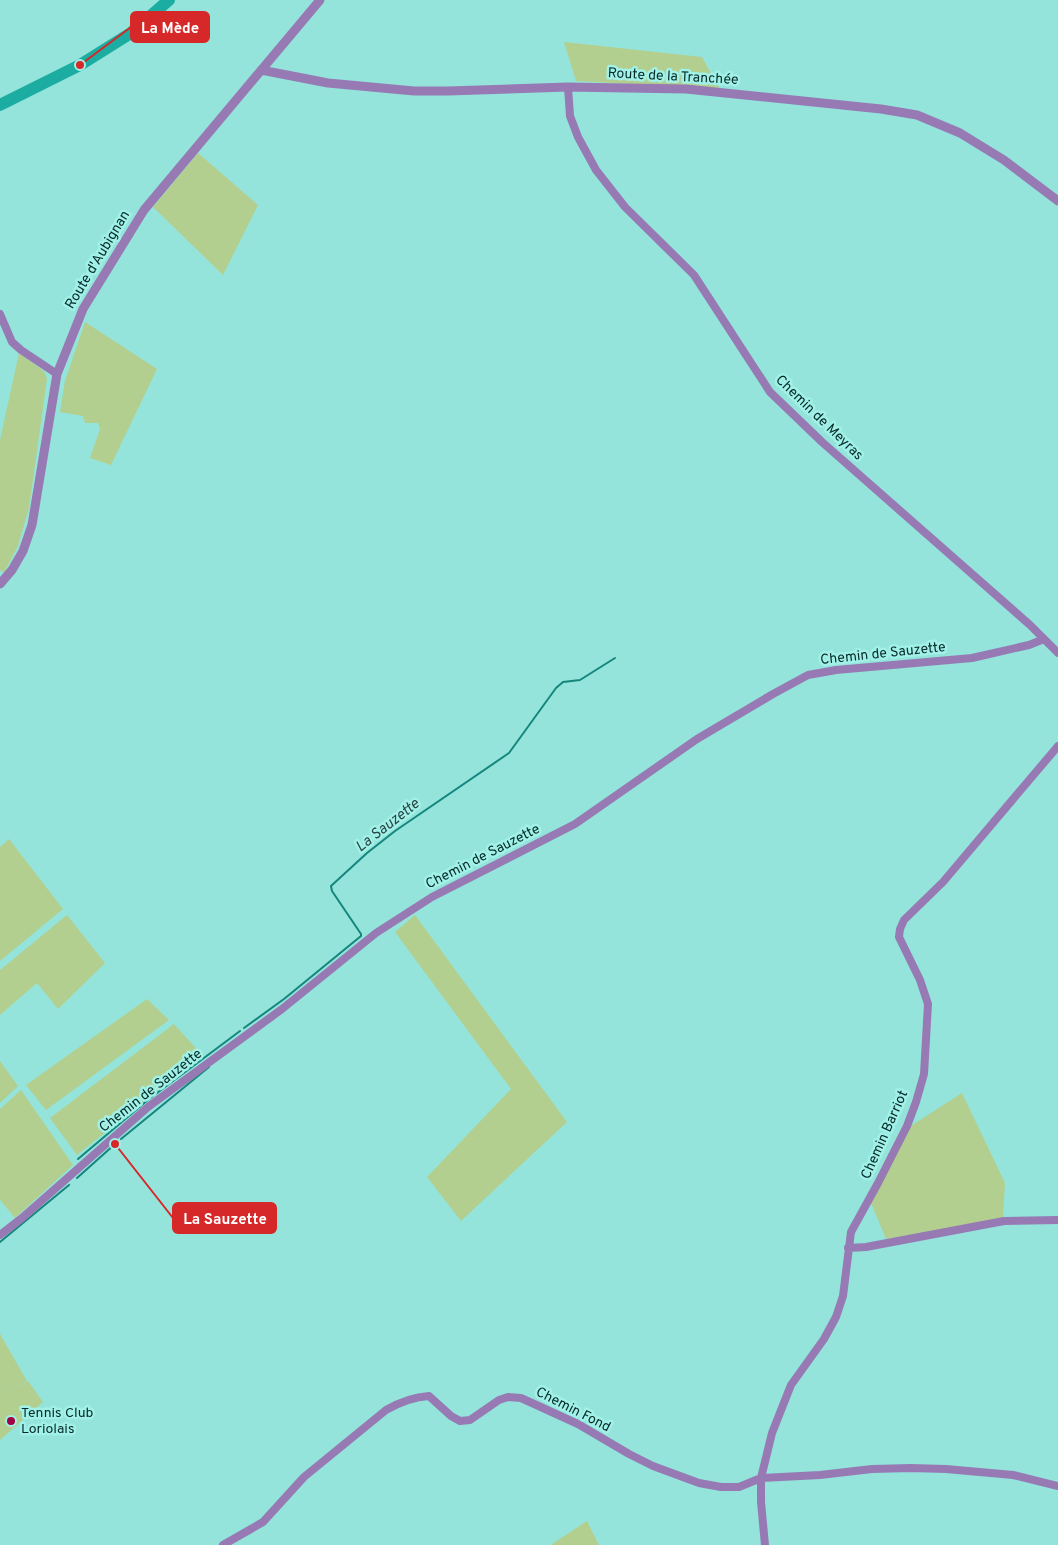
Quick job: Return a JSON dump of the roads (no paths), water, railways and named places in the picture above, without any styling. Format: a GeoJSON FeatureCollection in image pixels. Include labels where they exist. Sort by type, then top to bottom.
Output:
{"type":"FeatureCollection","features":[{"type":"Feature","properties":{"kind":"street","name":"Route d'Aubignan"},"geometry":{"type":"LineString","coordinates":[[0,584],[12,570],[23,551],[32,525],[57,374],[83,309],[144,210],[320,0]]}},
{"type":"Feature","properties":{"kind":"street","name":"Route de la Tranchée"},"geometry":{"type":"LineString","coordinates":[[262,70],[328,83],[414,91],[568,87],[686,89],[881,109],[917,115],[940,123],[982,145],[1058,201]]}},
{"type":"Feature","properties":{"kind":"street","name":"Chemin de Meyras"},"geometry":{"type":"LineString","coordinates":[[568,87],[570,116],[578,137],[596,170],[625,207],[694,275],[770,392],[822,442],[1030,625],[1058,653]]}},
{"type":"Feature","properties":{"kind":"street"},"geometry":{"type":"LineString","coordinates":[[0,314],[12,342],[57,374]]}},
{"type":"Feature","properties":{"kind":"street","name":"Chemin de Sauzette"},"geometry":{"type":"LineString","coordinates":[[0,1235],[22,1218],[148,1107],[282,1009],[376,933],[432,897],[575,824],[697,739],[792,683],[808,675],[836,670],[899,666],[972,658],[1029,645],[1044,639]]}},
{"type":"Feature","properties":{"kind":"street","name":"Chemin Barriot"},"geometry":{"type":"LineString","coordinates":[[765,1545],[761,1478],[772,1433],[791,1385],[824,1339],[836,1317],[843,1296],[851,1232],[906,1126],[916,1102],[924,1074],[928,1004],[920,980],[899,938],[900,929],[904,920],[943,882],[1058,746]]}},
{"type":"Feature","properties":{"kind":"street"},"geometry":{"type":"LineString","coordinates":[[848,1248],[866,1247],[1004,1221],[1058,1220]]}},
{"type":"Feature","properties":{"kind":"street","name":"Chemin Fond"},"geometry":{"type":"LineString","coordinates":[[223,1545],[262,1522],[304,1477],[386,1410],[417,1397],[429,1396],[451,1416],[460,1421],[470,1420],[499,1400],[508,1397],[521,1398],[578,1424],[653,1466],[699,1482],[721,1487],[739,1487],[761,1478],[820,1475],[872,1469],[911,1468],[1013,1475],[1058,1486]]}},
{"type":"Feature","properties":{"kind":"waterway"},"geometry":{"type":"LineString","coordinates":[[0,105],[80,65],[131,33],[169,0]]}},
{"type":"Feature","properties":{"kind":"waterway","name":"La Sauzette"},"geometry":{"type":"LineString","coordinates":[[244,1028],[284,999],[361,936],[332,891],[331,886],[367,853],[395,831],[509,753],[556,688],[563,682],[580,680],[615,658]]}},
{"type":"Feature","properties":{"kind":"waterway"},"geometry":{"type":"LineString","coordinates":[[78,1159],[149,1099],[240,1031]]}},
{"type":"Feature","properties":{"kind":"waterway","name":"La Sauzette"},"geometry":{"type":"LineString","coordinates":[[121,1139],[209,1067]]}},
{"type":"Feature","properties":{"kind":"waterway","name":"La Sauzette"},"geometry":{"type":"LineString","coordinates":[[77,1178],[115,1144]]}},
{"type":"Feature","properties":{"kind":"waterway","name":"La Sauzette"},"geometry":{"type":"LineString","coordinates":[[0,1242],[69,1185]]}},
{"type":"Feature","properties":{"kind":"place","name":"La Mède"},"geometry":{"type":"Point","coordinates":[80,65]}},
{"type":"Feature","properties":{"kind":"place","name":"La Sauzette"},"geometry":{"type":"Point","coordinates":[115,1144]}},
{"type":"Feature","properties":{"kind":"place","name":"Tennis Club Loriolais"},"geometry":{"type":"Point","coordinates":[11,1421]}}]}
